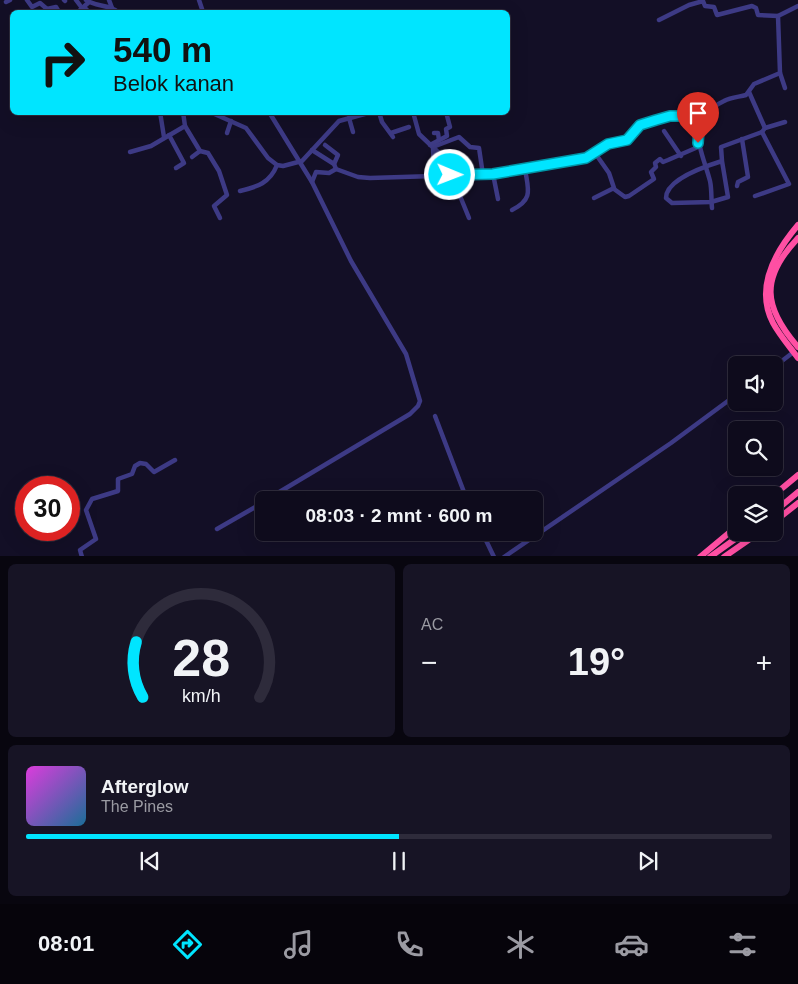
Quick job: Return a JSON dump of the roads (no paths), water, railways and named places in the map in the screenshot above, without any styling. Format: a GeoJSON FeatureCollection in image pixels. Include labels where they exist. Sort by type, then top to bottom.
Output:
{"type":"FeatureCollection","features":[{"type":"Feature","properties":{"kind":"highway"},"geometry":{"type":"LineString","coordinates":[[798,225],[786,239],[768,275],[767,299],[773,323],[798,346]]}},
{"type":"Feature","properties":{"kind":"highway"},"geometry":{"type":"LineString","coordinates":[[796,355],[785,336],[773,308],[772,283],[785,252],[798,238]]}},
{"type":"Feature","properties":{"kind":"highway"},"geometry":{"type":"LineString","coordinates":[[783,488],[798,475]]}},
{"type":"Feature","properties":{"kind":"highway"},"geometry":{"type":"LineString","coordinates":[[783,504],[798,492]]}},
{"type":"Feature","properties":{"kind":"highway"},"geometry":{"type":"LineString","coordinates":[[783,515],[798,503]]}},
{"type":"Feature","properties":{"kind":"highway"},"geometry":{"type":"LineString","coordinates":[[700,556],[728,533]]}},
{"type":"Feature","properties":{"kind":"highway"},"geometry":{"type":"LineString","coordinates":[[710,556],[732,541]]}},
{"type":"Feature","properties":{"kind":"highway"},"geometry":{"type":"LineString","coordinates":[[724,556],[746,541]]}},
{"type":"Feature","properties":{"kind":"street"},"geometry":{"type":"LineString","coordinates":[[27,0],[32,7],[40,3],[47,9],[56,7],[58,10]]}},
{"type":"Feature","properties":{"kind":"street"},"geometry":{"type":"LineString","coordinates":[[76,0],[86,10]]}},
{"type":"Feature","properties":{"kind":"street"},"geometry":{"type":"LineString","coordinates":[[110,0],[112,8]]}},
{"type":"Feature","properties":{"kind":"street"},"geometry":{"type":"LineString","coordinates":[[80,10],[87,1],[115,10]]}},
{"type":"Feature","properties":{"kind":"street"},"geometry":{"type":"LineString","coordinates":[[659,20],[703,1],[703,8],[712,6],[718,15],[752,6],[756,8],[758,15],[778,16],[798,6]]}},
{"type":"Feature","properties":{"kind":"street"},"geometry":{"type":"LineString","coordinates":[[778,16],[780,73],[785,88]]}},
{"type":"Feature","properties":{"kind":"street"},"geometry":{"type":"LineString","coordinates":[[711,205],[711,186],[698,147],[698,134],[706,116],[725,100],[743,96],[750,92],[754,84],[780,73]]}},
{"type":"Feature","properties":{"kind":"street"},"geometry":{"type":"LineString","coordinates":[[750,92],[763,130],[790,184],[755,196]]}},
{"type":"Feature","properties":{"kind":"street"},"geometry":{"type":"LineString","coordinates":[[161,115],[167,136],[184,163],[176,168]]}},
{"type":"Feature","properties":{"kind":"street"},"geometry":{"type":"LineString","coordinates":[[183,115],[185,126],[200,151]]}},
{"type":"Feature","properties":{"kind":"street"},"geometry":{"type":"LineString","coordinates":[[217,115],[248,129],[268,158],[277,165],[288,166],[300,162],[333,125],[360,115]]}},
{"type":"Feature","properties":{"kind":"street"},"geometry":{"type":"LineString","coordinates":[[271,115],[312,182],[351,261],[406,354],[420,401],[410,414],[282,491]]}},
{"type":"Feature","properties":{"kind":"street"},"geometry":{"type":"LineString","coordinates":[[380,115],[382,122],[392,135],[409,127]]}},
{"type":"Feature","properties":{"kind":"street"},"geometry":{"type":"LineString","coordinates":[[414,115],[419,134],[440,153],[452,176],[453,188],[458,191],[469,218]]}},
{"type":"Feature","properties":{"kind":"street"},"geometry":{"type":"LineString","coordinates":[[432,146],[447,136],[446,129],[450,127],[447,115]]}},
{"type":"Feature","properties":{"kind":"street"},"geometry":{"type":"LineString","coordinates":[[452,176],[493,174],[586,158],[608,144],[627,140],[640,125],[670,116],[706,116]]}},
{"type":"Feature","properties":{"kind":"street"},"geometry":{"type":"LineString","coordinates":[[349,118],[353,132]]}},
{"type":"Feature","properties":{"kind":"street"},"geometry":{"type":"LineString","coordinates":[[227,133],[231,121]]}},
{"type":"Feature","properties":{"kind":"street"},"geometry":{"type":"LineString","coordinates":[[722,161],[676,182],[668,188],[665,197],[672,203],[711,205],[728,197],[721,147],[785,122]]}},
{"type":"Feature","properties":{"kind":"street"},"geometry":{"type":"LineString","coordinates":[[130,152],[151,146],[185,126]]}},
{"type":"Feature","properties":{"kind":"street"},"geometry":{"type":"LineString","coordinates":[[664,131],[681,156]]}},
{"type":"Feature","properties":{"kind":"street"},"geometry":{"type":"LineString","coordinates":[[434,132],[438,133],[439,140]]}},
{"type":"Feature","properties":{"kind":"street"},"geometry":{"type":"LineString","coordinates":[[432,146],[456,137],[462,138],[470,147],[479,148],[483,175]]}},
{"type":"Feature","properties":{"kind":"street"},"geometry":{"type":"LineString","coordinates":[[737,186],[738,182],[748,177],[742,139]]}},
{"type":"Feature","properties":{"kind":"street"},"geometry":{"type":"LineString","coordinates":[[312,182],[316,172],[327,173],[335,166],[339,152],[325,145]]}},
{"type":"Feature","properties":{"kind":"street"},"geometry":{"type":"LineString","coordinates":[[312,150],[335,166],[358,177],[434,176],[432,146]]}},
{"type":"Feature","properties":{"kind":"street"},"geometry":{"type":"LineString","coordinates":[[595,153],[609,173],[614,189],[623,196],[629,196],[654,178],[651,172],[656,167],[655,162],[681,156],[698,147]]}},
{"type":"Feature","properties":{"kind":"street"},"geometry":{"type":"LineString","coordinates":[[192,157],[200,151],[207,152],[224,184],[226,198],[214,206],[220,218]]}},
{"type":"Feature","properties":{"kind":"street"},"geometry":{"type":"LineString","coordinates":[[240,191],[261,185],[272,175],[277,165]]}},
{"type":"Feature","properties":{"kind":"street"},"geometry":{"type":"LineString","coordinates":[[512,210],[523,204],[529,192],[525,169]]}},
{"type":"Feature","properties":{"kind":"street"},"geometry":{"type":"LineString","coordinates":[[493,174],[498,199]]}},
{"type":"Feature","properties":{"kind":"street"},"geometry":{"type":"LineString","coordinates":[[594,198],[614,189]]}},
{"type":"Feature","properties":{"kind":"street"},"geometry":{"type":"LineString","coordinates":[[783,362],[796,355]]}},
{"type":"Feature","properties":{"kind":"street"},"geometry":{"type":"LineString","coordinates":[[504,556],[671,443],[728,401]]}},
{"type":"Feature","properties":{"kind":"street"},"geometry":{"type":"LineString","coordinates":[[435,416],[464,491]]}},
{"type":"Feature","properties":{"kind":"street"},"geometry":{"type":"LineString","coordinates":[[82,556],[80,550],[96,539],[86,510],[92,498],[118,491],[118,479],[131,475],[135,466],[140,463],[146,464],[154,472],[175,460]]}},
{"type":"Feature","properties":{"kind":"street"},"geometry":{"type":"LineString","coordinates":[[217,529],[255,507]]}},
{"type":"Feature","properties":{"kind":"street"},"geometry":{"type":"LineString","coordinates":[[486,541],[494,556]]}}]}
